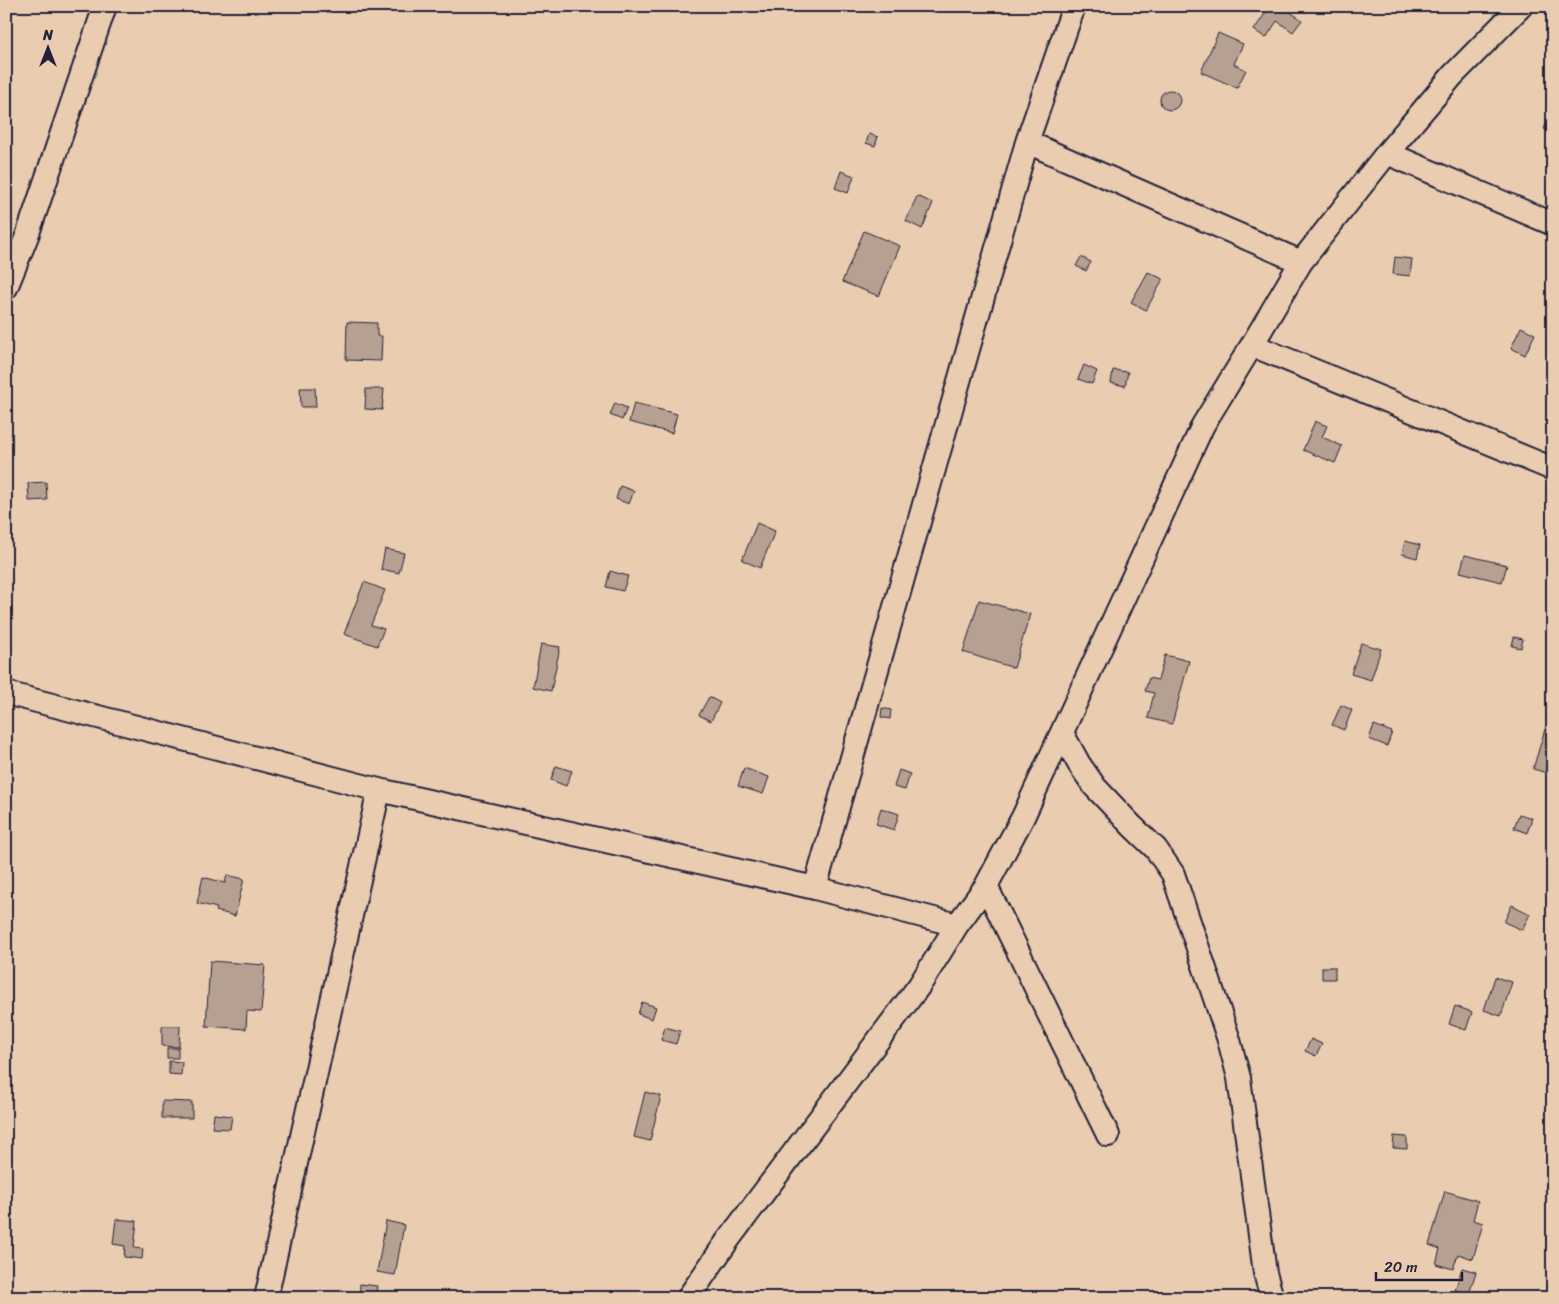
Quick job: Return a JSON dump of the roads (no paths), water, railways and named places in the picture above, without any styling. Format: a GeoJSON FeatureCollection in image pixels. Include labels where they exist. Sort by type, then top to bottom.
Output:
{"type":"FeatureCollection","features":[{"type":"Feature","properties":{"kind":"street"},"geometry":{"type":"LineString","coordinates":[[6,288],[27,236],[105,6]]}},
{"type":"Feature","properties":{"kind":"street"},"geometry":{"type":"LineString","coordinates":[[815,888],[1027,142],[1074,6]]}},
{"type":"Feature","properties":{"kind":"street"},"geometry":{"type":"LineString","coordinates":[[688,1298],[728,1240],[918,986],[957,925],[986,886],[1023,817],[1203,425],[1301,262],[1387,153],[1452,76],[1521,6]]}},
{"type":"Feature","properties":{"kind":"street"},"geometry":{"type":"LineString","coordinates":[[1027,142],[1301,262]]}},
{"type":"Feature","properties":{"kind":"street"},"geometry":{"type":"LineString","coordinates":[[1387,153],[1553,224]]}},
{"type":"Feature","properties":{"kind":"street"},"geometry":{"type":"LineString","coordinates":[[1252,345],[1553,469]]}},
{"type":"Feature","properties":{"kind":"street"},"geometry":{"type":"LineString","coordinates":[[6,693],[379,790],[815,888],[957,925]]}},
{"type":"Feature","properties":{"kind":"street"},"geometry":{"type":"LineString","coordinates":[[1062,732],[1079,764],[1095,787],[1156,849],[1173,874],[1229,1040],[1239,1078],[1263,1264],[1272,1298]]}},
{"type":"Feature","properties":{"kind":"street"},"geometry":{"type":"LineString","coordinates":[[266,1298],[379,790]]}},
{"type":"Feature","properties":{"kind":"street"},"geometry":{"type":"LineString","coordinates":[[986,886],[1108,1135]]}}]}
